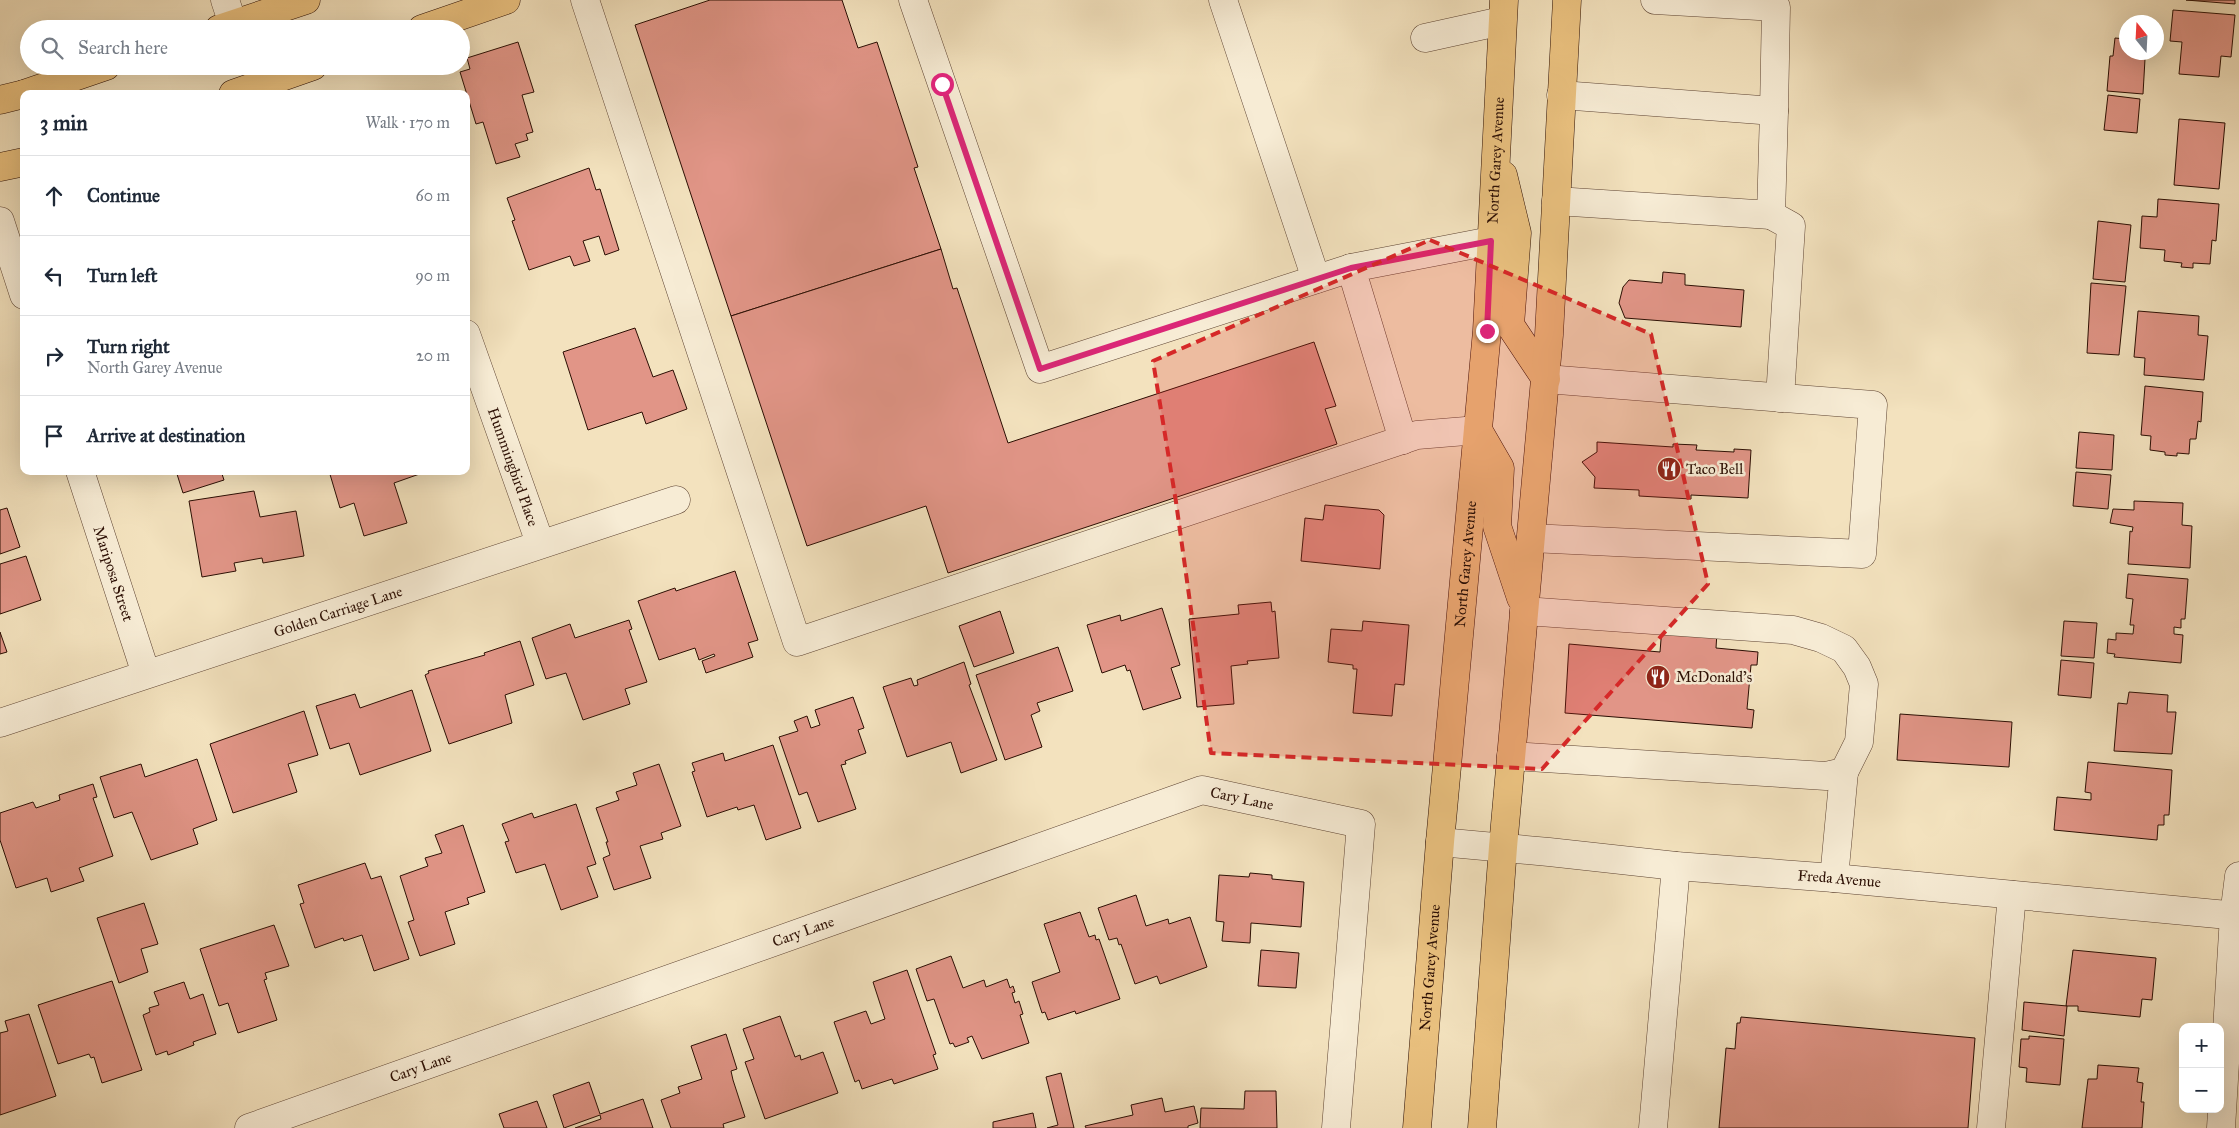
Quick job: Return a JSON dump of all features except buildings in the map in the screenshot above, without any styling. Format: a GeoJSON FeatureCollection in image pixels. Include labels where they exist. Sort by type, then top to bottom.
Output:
{"type":"FeatureCollection","features":[{"type":"Feature","properties":{"kind":"main road"},"geometry":{"type":"LineString","coordinates":[[225,18],[306,0]]}},
{"type":"Feature","properties":{"kind":"main road"},"geometry":{"type":"LineString","coordinates":[[448,20],[506,0]]}},
{"type":"Feature","properties":{"kind":"main road"},"geometry":{"type":"LineString","coordinates":[[1482,1128],[1503,847],[1546,379],[1567,0]]}},
{"type":"Feature","properties":{"kind":"main road","name":"North Garey Avenue"},"geometry":{"type":"LineString","coordinates":[[1417,1128],[1440,842],[1487,331],[1503,10]]}},
{"type":"Feature","properties":{"kind":"main road"},"geometry":{"type":"LineString","coordinates":[[36,90],[80,75]]}},
{"type":"Feature","properties":{"kind":"main road"},"geometry":{"type":"LineString","coordinates":[[244,90],[287,75]]}},
{"type":"Feature","properties":{"kind":"main road"},"geometry":{"type":"LineString","coordinates":[[0,100],[20,95]]}},
{"type":"Feature","properties":{"kind":"main road"},"geometry":{"type":"LineString","coordinates":[[1496,147],[1517,233],[1510,325],[1546,379]]}},
{"type":"Feature","properties":{"kind":"main road"},"geometry":{"type":"LineString","coordinates":[[0,167],[20,163]]}},
{"type":"Feature","properties":{"kind":"main road"},"geometry":{"type":"LineString","coordinates":[[1478,430],[1500,468],[1497,526],[1524,611]]}},
{"type":"Feature","properties":{"kind":"street"},"geometry":{"type":"LineString","coordinates":[[584,0],[798,642],[1417,435],[1478,430]]}},
{"type":"Feature","properties":{"kind":"street"},"geometry":{"type":"LineString","coordinates":[[913,0],[1040,369],[1351,268],[1491,241]]}},
{"type":"Feature","properties":{"kind":"street"},"geometry":{"type":"LineString","coordinates":[[1223,0],[1316,279]]}},
{"type":"Feature","properties":{"kind":"street"},"geometry":{"type":"LineString","coordinates":[[1655,0],[1777,4],[1771,215]]}},
{"type":"Feature","properties":{"kind":"street"},"geometry":{"type":"LineString","coordinates":[[1426,38],[1503,10]]}},
{"type":"Feature","properties":{"kind":"street"},"geometry":{"type":"LineString","coordinates":[[1561,95],[1774,111]]}},
{"type":"Feature","properties":{"kind":"street"},"geometry":{"type":"LineString","coordinates":[[1556,201],[1771,215],[1791,226],[1780,398]]}},
{"type":"Feature","properties":{"kind":"street"},"geometry":{"type":"LineString","coordinates":[[0,221],[20,283]]}},
{"type":"Feature","properties":{"kind":"street"},"geometry":{"type":"LineString","coordinates":[[1351,268],[1403,440]]}},
{"type":"Feature","properties":{"kind":"street","name":"Hummingbird Place"},"geometry":{"type":"LineString","coordinates":[[470,345],[540,543]]}},
{"type":"Feature","properties":{"kind":"street"},"geometry":{"type":"LineString","coordinates":[[1531,538],[1862,554],[1873,405],[1546,379]]}},
{"type":"Feature","properties":{"kind":"street","name":"Mariposa Street"},"geometry":{"type":"LineString","coordinates":[[81,475],[146,674]]}},
{"type":"Feature","properties":{"kind":"street","name":"Golden Carriage Lane"},"geometry":{"type":"LineString","coordinates":[[0,723],[540,543],[676,500]]}},
{"type":"Feature","properties":{"kind":"street"},"geometry":{"type":"LineString","coordinates":[[1524,611],[1793,630],[1821,638],[1844,649],[1857,667],[1864,684],[1859,742],[1844,772],[1834,878]]}},
{"type":"Feature","properties":{"kind":"street"},"geometry":{"type":"LineString","coordinates":[[1511,756],[1826,776],[1844,772]]}},
{"type":"Feature","properties":{"kind":"street","name":"Cary Lane"},"geometry":{"type":"LineString","coordinates":[[249,1128],[1202,790],[1361,824],[1336,1128]]}},
{"type":"Feature","properties":{"kind":"street","name":"Freda Avenue"},"geometry":{"type":"LineString","coordinates":[[1440,842],[1676,866],[1834,878],[2237,916]]}},
{"type":"Feature","properties":{"kind":"street"},"geometry":{"type":"LineString","coordinates":[[1652,1128],[1676,866]]}},
{"type":"Feature","properties":{"kind":"street"},"geometry":{"type":"LineString","coordinates":[[2221,1128],[2239,876]]}},
{"type":"Feature","properties":{"kind":"street"},"geometry":{"type":"LineString","coordinates":[[1991,1128],[2012,895]]}},
{"type":"Feature","properties":{"kind":"highlighted area"},"geometry":{"type":"Polygon","coordinates":[[[1430,240],[1651,334],[1708,584],[1542,769],[1211,753],[1176,502],[1153,361],[1430,240]]]}},
{"type":"Feature","properties":{"kind":"place","name":"Taco Bell"},"geometry":{"type":"Point","coordinates":[1669,469]}},
{"type":"Feature","properties":{"kind":"place","name":"McDonald's"},"geometry":{"type":"Point","coordinates":[1658,677]}},
{"type":"Feature","properties":{"kind":"route"},"geometry":{"type":"LineString","coordinates":[[942,84],[1040,369],[1351,268],[1491,241],[1487,331]]}}]}
